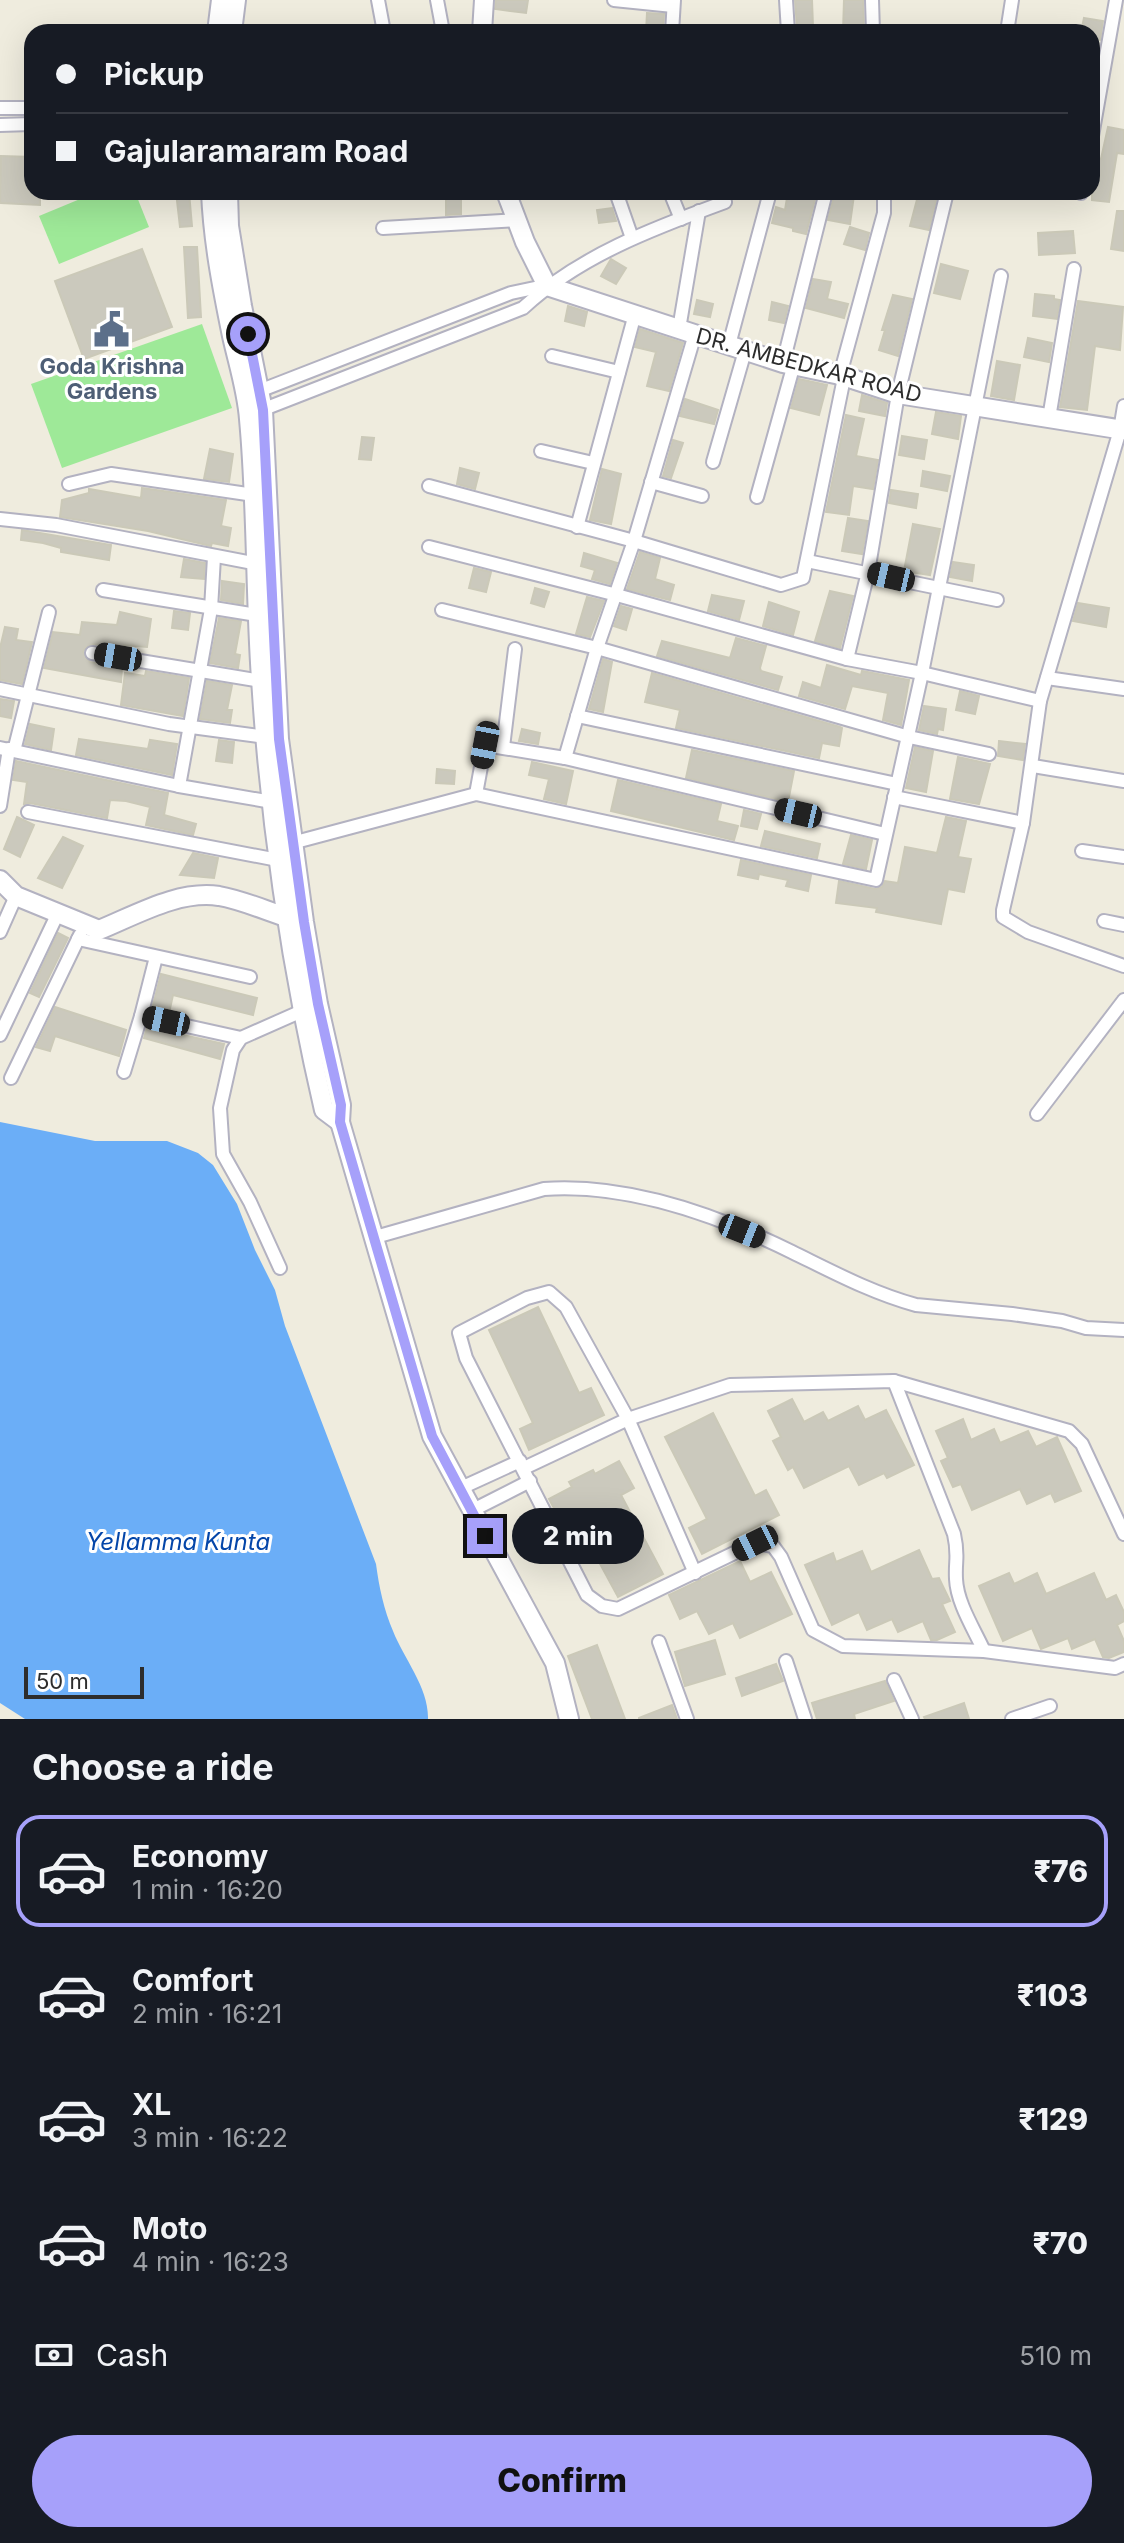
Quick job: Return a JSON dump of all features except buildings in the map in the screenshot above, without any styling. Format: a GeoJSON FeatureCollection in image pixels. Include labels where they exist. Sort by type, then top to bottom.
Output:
{"type":"FeatureCollection","features":[{"type":"Feature","properties":{"kind":"main road"},"geometry":{"type":"LineString","coordinates":[[218,24],[221,0]]}},
{"type":"Feature","properties":{"kind":"main road"},"geometry":{"type":"LineString","coordinates":[[233,24],[236,0]]}},
{"type":"Feature","properties":{"kind":"main road"},"geometry":{"type":"LineString","coordinates":[[482,24],[484,0]]}},
{"type":"Feature","properties":{"kind":"main road"},"geometry":{"type":"LineString","coordinates":[[211,200],[220,280],[255,403],[257,615],[278,860],[302,1011],[324,1110],[340,1122]]}},
{"type":"Feature","properties":{"kind":"main road"},"geometry":{"type":"LineString","coordinates":[[228,200],[229,226],[255,403],[279,739],[318,1004],[341,1105],[340,1122],[432,1436],[555,1663],[569,1719]]}},
{"type":"Feature","properties":{"kind":"main road"},"geometry":{"type":"LineString","coordinates":[[509,200],[547,286]]}},
{"type":"Feature","properties":{"kind":"main road","name":"DR. AMBEDKAR ROAD"},"geometry":{"type":"LineString","coordinates":[[547,286],[788,364],[898,394],[1122,430]]}},
{"type":"Feature","properties":{"kind":"main road"},"geometry":{"type":"LineString","coordinates":[[0,880],[16,896],[58,913],[81,932],[99,930],[193,895],[220,896],[286,917]]}},
{"type":"Feature","properties":{"kind":"street"},"geometry":{"type":"LineString","coordinates":[[378,0],[382,24]]}},
{"type":"Feature","properties":{"kind":"street"},"geometry":{"type":"LineString","coordinates":[[437,0],[442,24]]}},
{"type":"Feature","properties":{"kind":"street"},"geometry":{"type":"LineString","coordinates":[[786,0],[788,24]]}},
{"type":"Feature","properties":{"kind":"street"},"geometry":{"type":"LineString","coordinates":[[872,0],[873,24]]}},
{"type":"Feature","properties":{"kind":"street"},"geometry":{"type":"LineString","coordinates":[[1008,24],[1012,0]]}},
{"type":"Feature","properties":{"kind":"street"},"geometry":{"type":"LineString","coordinates":[[1100,95],[1116,0]]}},
{"type":"Feature","properties":{"kind":"street"},"geometry":{"type":"LineString","coordinates":[[621,1],[674,3],[673,24]]}},
{"type":"Feature","properties":{"kind":"street"},"geometry":{"type":"LineString","coordinates":[[1100,62],[1107,60]]}},
{"type":"Feature","properties":{"kind":"street"},"geometry":{"type":"LineString","coordinates":[[0,108],[24,108]]}},
{"type":"Feature","properties":{"kind":"street"},"geometry":{"type":"LineString","coordinates":[[0,125],[24,124]]}},
{"type":"Feature","properties":{"kind":"street"},"geometry":{"type":"LineString","coordinates":[[619,200],[632,238]]}},
{"type":"Feature","properties":{"kind":"street"},"geometry":{"type":"LineString","coordinates":[[673,200],[681,219]]}},
{"type":"Feature","properties":{"kind":"street"},"geometry":{"type":"LineString","coordinates":[[255,403],[523,308],[547,286],[632,238],[681,219],[718,200]]}},
{"type":"Feature","properties":{"kind":"street"},"geometry":{"type":"LineString","coordinates":[[713,462],[768,200]]}},
{"type":"Feature","properties":{"kind":"street"},"geometry":{"type":"LineString","coordinates":[[757,497],[824,200]]}},
{"type":"Feature","properties":{"kind":"street"},"geometry":{"type":"LineString","coordinates":[[429,486],[634,541],[781,585],[803,578],[842,377],[884,213],[884,200]]}},
{"type":"Feature","properties":{"kind":"street"},"geometry":{"type":"LineString","coordinates":[[847,659],[868,572],[898,394],[945,200]]}},
{"type":"Feature","properties":{"kind":"street"},"geometry":{"type":"LineString","coordinates":[[565,758],[613,594],[634,541],[651,482],[687,332],[699,211]]}},
{"type":"Feature","properties":{"kind":"street"},"geometry":{"type":"LineString","coordinates":[[383,228],[518,220]]}},
{"type":"Feature","properties":{"kind":"street"},"geometry":{"type":"LineString","coordinates":[[1049,418],[1074,269]]}},
{"type":"Feature","properties":{"kind":"street"},"geometry":{"type":"LineString","coordinates":[[292,843],[476,794],[876,880],[909,737],[1001,276]]}},
{"type":"Feature","properties":{"kind":"street"},"geometry":{"type":"LineString","coordinates":[[255,403],[511,293],[547,286]]}},
{"type":"Feature","properties":{"kind":"street"},"geometry":{"type":"LineString","coordinates":[[577,527],[635,314]]}},
{"type":"Feature","properties":{"kind":"street"},"geometry":{"type":"LineString","coordinates":[[552,356],[619,372]]}},
{"type":"Feature","properties":{"kind":"street"},"geometry":{"type":"LineString","coordinates":[[1124,406],[1122,430],[1040,701],[1033,766],[1003,917],[1028,932],[1124,966]]}},
{"type":"Feature","properties":{"kind":"street"},"geometry":{"type":"LineString","coordinates":[[541,451],[593,463]]}},
{"type":"Feature","properties":{"kind":"street"},"geometry":{"type":"LineString","coordinates":[[69,484],[111,474],[254,495]]}},
{"type":"Feature","properties":{"kind":"street"},"geometry":{"type":"LineString","coordinates":[[651,482],[702,496]]}},
{"type":"Feature","properties":{"kind":"street"},"geometry":{"type":"LineString","coordinates":[[0,519],[56,525],[258,564]]}},
{"type":"Feature","properties":{"kind":"street"},"geometry":{"type":"LineString","coordinates":[[429,547],[847,659],[1040,701]]}},
{"type":"Feature","properties":{"kind":"street"},"geometry":{"type":"LineString","coordinates":[[179,786],[211,609],[214,557]]}},
{"type":"Feature","properties":{"kind":"street"},"geometry":{"type":"LineString","coordinates":[[807,561],[997,600]]}},
{"type":"Feature","properties":{"kind":"street"},"geometry":{"type":"LineString","coordinates":[[103,590],[257,615]]}},
{"type":"Feature","properties":{"kind":"street"},"geometry":{"type":"LineString","coordinates":[[442,610],[597,648],[909,737],[989,754]]}},
{"type":"Feature","properties":{"kind":"street"},"geometry":{"type":"LineString","coordinates":[[0,806],[8,749],[28,694],[49,612]]}},
{"type":"Feature","properties":{"kind":"street"},"geometry":{"type":"LineString","coordinates":[[503,747],[515,649]]}},
{"type":"Feature","properties":{"kind":"street"},"geometry":{"type":"LineString","coordinates":[[92,653],[261,681]]}},
{"type":"Feature","properties":{"kind":"street"},"geometry":{"type":"LineString","coordinates":[[1047,678],[1124,689]]}},
{"type":"Feature","properties":{"kind":"street"},"geometry":{"type":"LineString","coordinates":[[0,689],[191,727],[266,737]]}},
{"type":"Feature","properties":{"kind":"street"},"geometry":{"type":"LineString","coordinates":[[577,716],[896,790],[1023,823]]}},
{"type":"Feature","properties":{"kind":"street"},"geometry":{"type":"LineString","coordinates":[[476,794],[485,745],[565,758],[885,834]]}},
{"type":"Feature","properties":{"kind":"street"},"geometry":{"type":"LineString","coordinates":[[8,749],[179,786],[272,802]]}},
{"type":"Feature","properties":{"kind":"street"},"geometry":{"type":"LineString","coordinates":[[1033,766],[1124,781]]}},
{"type":"Feature","properties":{"kind":"street"},"geometry":{"type":"LineString","coordinates":[[28,812],[278,860]]}},
{"type":"Feature","properties":{"kind":"street"},"geometry":{"type":"LineString","coordinates":[[1082,851],[1124,857]]}},
{"type":"Feature","properties":{"kind":"street"},"geometry":{"type":"LineString","coordinates":[[0,932],[16,896]]}},
{"type":"Feature","properties":{"kind":"street"},"geometry":{"type":"LineString","coordinates":[[0,1035],[58,913]]}},
{"type":"Feature","properties":{"kind":"street"},"geometry":{"type":"LineString","coordinates":[[1104,921],[1124,925]]}},
{"type":"Feature","properties":{"kind":"street"},"geometry":{"type":"LineString","coordinates":[[11,1078],[81,932],[156,957],[250,977]]}},
{"type":"Feature","properties":{"kind":"street"},"geometry":{"type":"LineString","coordinates":[[124,1072],[156,957]]}},
{"type":"Feature","properties":{"kind":"street"},"geometry":{"type":"LineString","coordinates":[[1037,1114],[1124,1000]]}},
{"type":"Feature","properties":{"kind":"street"},"geometry":{"type":"LineString","coordinates":[[280,1268],[250,1202],[223,1154],[221,1095],[233,1050],[241,1038],[302,1011]]}},
{"type":"Feature","properties":{"kind":"street"},"geometry":{"type":"LineString","coordinates":[[141,1016],[241,1038]]}},
{"type":"Feature","properties":{"kind":"street"},"geometry":{"type":"LineString","coordinates":[[374,1244],[544,1189],[573,1187],[614,1192],[689,1210],[769,1241],[855,1284],[908,1303],[1034,1316],[1086,1328],[1124,1330]]}},
{"type":"Feature","properties":{"kind":"street"},"geometry":{"type":"LineString","coordinates":[[695,1573],[628,1419],[566,1307],[549,1292],[527,1298],[459,1333],[466,1358],[587,1595],[602,1606],[618,1609],[695,1573],[755,1543],[773,1546],[781,1557],[813,1630],[843,1646],[984,1651],[1115,1668],[1124,1664]]}},
{"type":"Feature","properties":{"kind":"street"},"geometry":{"type":"LineString","coordinates":[[461,1488],[628,1419],[730,1385],[894,1381],[1069,1431],[1082,1444],[1124,1534]]}},
{"type":"Feature","properties":{"kind":"street"},"geometry":{"type":"LineString","coordinates":[[894,1381],[954,1534],[959,1554],[956,1579],[961,1599],[984,1651]]}},
{"type":"Feature","properties":{"kind":"street"},"geometry":{"type":"LineString","coordinates":[[471,1511],[530,1481]]}},
{"type":"Feature","properties":{"kind":"street"},"geometry":{"type":"LineString","coordinates":[[659,1642],[687,1719]]}},
{"type":"Feature","properties":{"kind":"street"},"geometry":{"type":"LineString","coordinates":[[786,1661],[805,1719]]}},
{"type":"Feature","properties":{"kind":"street"},"geometry":{"type":"LineString","coordinates":[[894,1680],[912,1719]]}},
{"type":"Feature","properties":{"kind":"street"},"geometry":{"type":"LineString","coordinates":[[1012,1719],[1050,1706]]}},
{"type":"Feature","properties":{"kind":"green space"},"geometry":{"type":"Polygon","coordinates":[[[78,200],[138,200],[149,227],[59,264],[39,216],[78,200]]]}},
{"type":"Feature","properties":{"kind":"green space"},"geometry":{"type":"Polygon","coordinates":[[[202,324],[232,408],[62,468],[31,384],[202,324]]]}},
{"type":"Feature","properties":{"kind":"water","name":"Yellamma Kunta"},"geometry":{"type":"Polygon","coordinates":[[[0,1122],[95,1141],[167,1141],[198,1153],[213,1165],[237,1204],[275,1290],[285,1326],[376,1564],[390,1623],[424,1696],[428,1719],[25,1719],[0,1703],[0,1122]]]}},
{"type":"Feature","properties":{"kind":"place","name":"Goda Krishna Gardens"},"geometry":{"type":"Point","coordinates":[112,330]}},
{"type":"Feature","properties":{"kind":"route"},"geometry":{"type":"LineString","coordinates":[[248,334],[263,410],[279,739],[304,922],[318,1004],[341,1105],[340,1122],[382,1274],[432,1436],[485,1536]]}}]}
